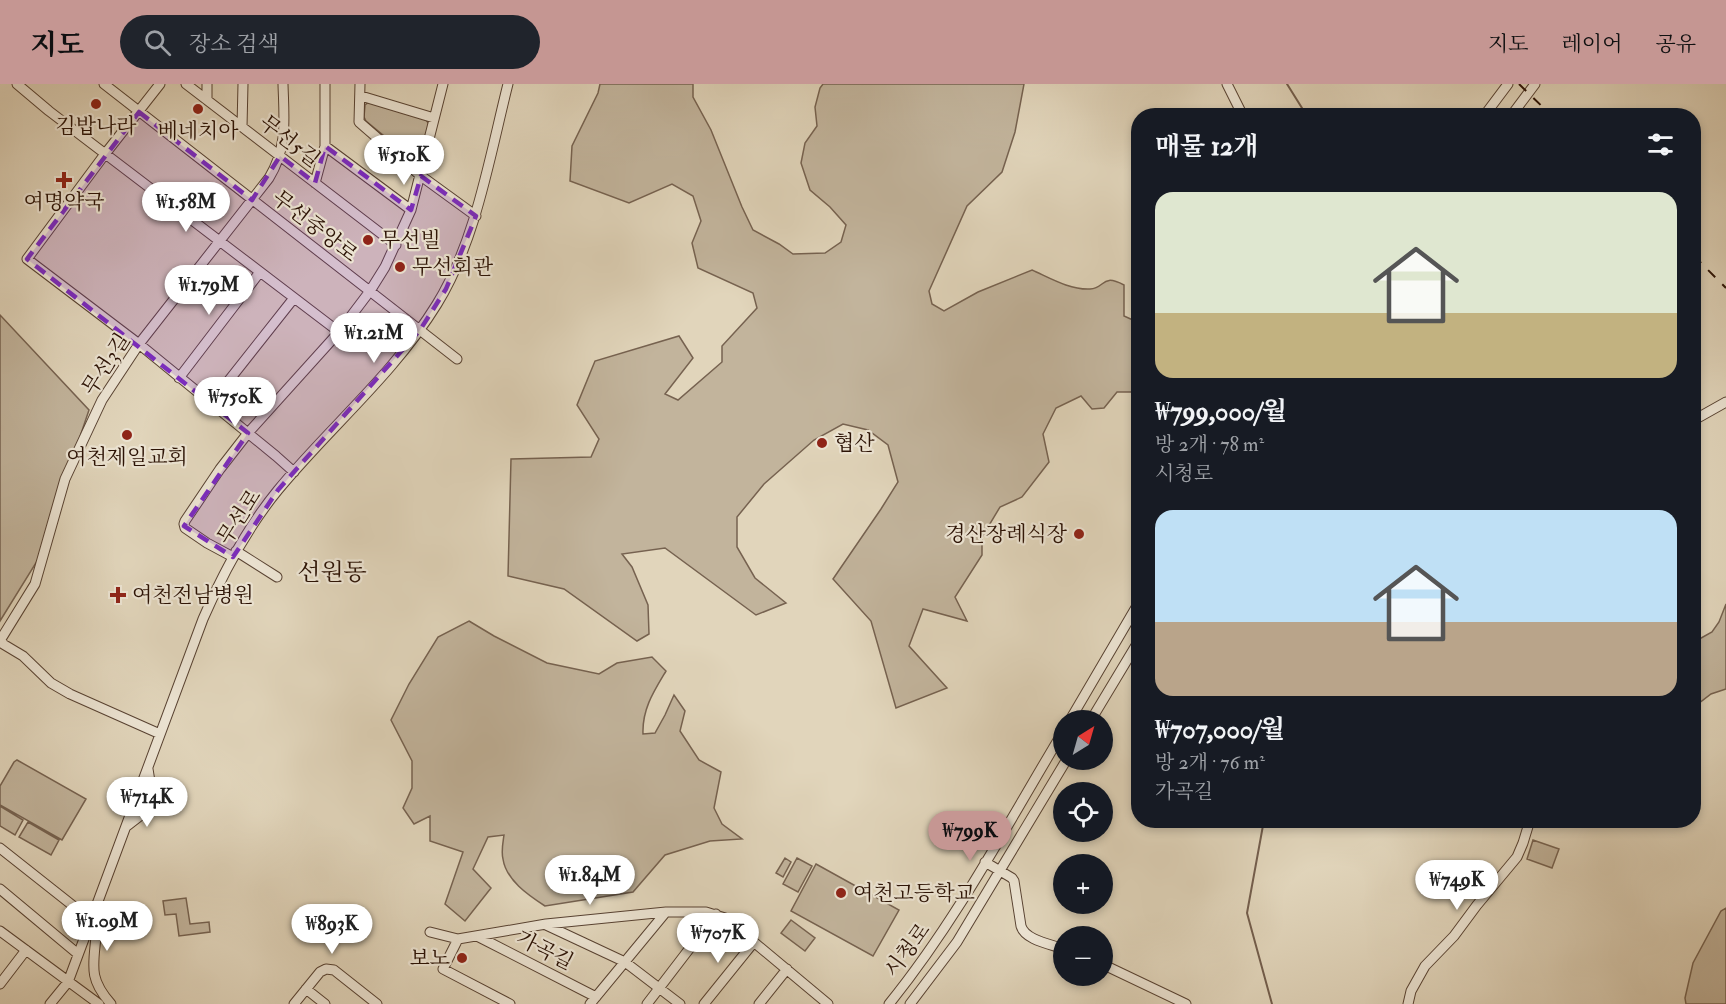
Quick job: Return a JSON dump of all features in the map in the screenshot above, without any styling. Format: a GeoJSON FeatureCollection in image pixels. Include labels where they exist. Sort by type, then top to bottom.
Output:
{"type":"FeatureCollection","features":[{"type":"Feature","properties":{"kind":"street"},"geometry":{"type":"LineString","coordinates":[[16,84],[339,332]]}},
{"type":"Feature","properties":{"kind":"street","name":"무선중앙로"},"geometry":{"type":"LineString","coordinates":[[104,84],[457,359]]}},
{"type":"Feature","properties":{"kind":"street"},"geometry":{"type":"LineString","coordinates":[[160,84],[27,259],[139,344],[294,472]]}},
{"type":"Feature","properties":{"kind":"street","name":"무선5길"},"geometry":{"type":"LineString","coordinates":[[186,84],[396,245]]}},
{"type":"Feature","properties":{"kind":"street"},"geometry":{"type":"LineString","coordinates":[[207,84],[207,100]]}},
{"type":"Feature","properties":{"kind":"street","name":"무선5길"},"geometry":{"type":"LineString","coordinates":[[242,127],[243,84]]}},
{"type":"Feature","properties":{"kind":"street"},"geometry":{"type":"LineString","coordinates":[[280,156],[284,132],[283,84]]}},
{"type":"Feature","properties":{"kind":"street","name":"무선5길"},"geometry":{"type":"LineString","coordinates":[[315,183],[325,146],[325,84]]}},
{"type":"Feature","properties":{"kind":"street"},"geometry":{"type":"LineString","coordinates":[[360,84],[360,122],[421,176],[476,216]]}},
{"type":"Feature","properties":{"kind":"street"},"geometry":{"type":"LineString","coordinates":[[277,577],[235,554],[207,543],[185,528],[184,524],[215,475],[248,433],[339,332],[370,291],[396,245],[411,210],[443,84]]}},
{"type":"Feature","properties":{"kind":"street","name":"무선로"},"geometry":{"type":"LineString","coordinates":[[50,1004],[68,982],[203,619],[217,587],[262,512],[294,472],[368,392],[420,330],[438,303],[476,216],[508,84]]}},
{"type":"Feature","properties":{"kind":"street"},"geometry":{"type":"LineString","coordinates":[[1227,84],[1239,108]]}},
{"type":"Feature","properties":{"kind":"street"},"geometry":{"type":"LineString","coordinates":[[1490,108],[1508,84]]}},
{"type":"Feature","properties":{"kind":"street"},"geometry":{"type":"LineString","coordinates":[[1516,108],[1535,84]]}},
{"type":"Feature","properties":{"kind":"street"},"geometry":{"type":"LineString","coordinates":[[361,96],[434,118]]}},
{"type":"Feature","properties":{"kind":"street"},"geometry":{"type":"LineString","coordinates":[[325,146],[411,210]]}},
{"type":"Feature","properties":{"kind":"street","name":"무선3길"},"geometry":{"type":"LineString","coordinates":[[160,734],[70,694],[51,683],[23,656],[3,644],[2,635],[27,599],[39,574],[65,479],[102,400],[139,344],[269,178],[280,156]]}},
{"type":"Feature","properties":{"kind":"street"},"geometry":{"type":"LineString","coordinates":[[179,378],[260,272]]}},
{"type":"Feature","properties":{"kind":"street"},"geometry":{"type":"LineString","coordinates":[[211,404],[294,298]]}},
{"type":"Feature","properties":{"kind":"street"},"geometry":{"type":"LineString","coordinates":[[1701,414],[1726,402]]}},
{"type":"Feature","properties":{"kind":"street"},"geometry":{"type":"LineString","coordinates":[[1076,710],[1131,616]]}},
{"type":"Feature","properties":{"kind":"street"},"geometry":{"type":"LineString","coordinates":[[1097,710],[1131,654]]}},
{"type":"Feature","properties":{"kind":"street","name":"시청로"},"geometry":{"type":"LineString","coordinates":[[889,1004],[935,944],[1053,749]]}},
{"type":"Feature","properties":{"kind":"street"},"geometry":{"type":"LineString","coordinates":[[126,827],[152,807],[158,806],[152,794],[148,768]]}},
{"type":"Feature","properties":{"kind":"street","name":"시청로"},"geometry":{"type":"LineString","coordinates":[[910,1004],[957,942],[1060,770]]}},
{"type":"Feature","properties":{"kind":"street"},"geometry":{"type":"LineString","coordinates":[[1408,1004],[1411,991],[1425,966],[1454,936],[1517,857],[1528,828]]}},
{"type":"Feature","properties":{"kind":"street"},"geometry":{"type":"LineString","coordinates":[[0,848],[91,920]]}},
{"type":"Feature","properties":{"kind":"street"},"geometry":{"type":"LineString","coordinates":[[986,862],[1014,881],[1020,926],[1023,932],[1053,945]]}},
{"type":"Feature","properties":{"kind":"street"},"geometry":{"type":"LineString","coordinates":[[0,889],[78,954]]}},
{"type":"Feature","properties":{"kind":"street"},"geometry":{"type":"LineString","coordinates":[[97,904],[94,971],[97,985],[111,1004]]}},
{"type":"Feature","properties":{"kind":"street","name":"가곡길"},"geometry":{"type":"LineString","coordinates":[[458,939],[546,924],[666,912],[693,911],[716,914],[725,918],[787,969],[822,1002]]}},
{"type":"Feature","properties":{"kind":"street","name":"가곡길"},"geometry":{"type":"LineString","coordinates":[[477,936],[593,1000],[666,912]]}},
{"type":"Feature","properties":{"kind":"street"},"geometry":{"type":"LineString","coordinates":[[647,1004],[716,914]]}},
{"type":"Feature","properties":{"kind":"street","name":"가곡길"},"geometry":{"type":"LineString","coordinates":[[546,924],[626,962]]}},
{"type":"Feature","properties":{"kind":"street"},"geometry":{"type":"LineString","coordinates":[[0,931],[99,1004]]}},
{"type":"Feature","properties":{"kind":"street"},"geometry":{"type":"LineString","coordinates":[[430,932],[458,939],[443,969],[510,1004]]}},
{"type":"Feature","properties":{"kind":"street"},"geometry":{"type":"LineString","coordinates":[[704,1004],[754,942]]}},
{"type":"Feature","properties":{"kind":"street"},"geometry":{"type":"LineString","coordinates":[[0,984],[26,950]]}},
{"type":"Feature","properties":{"kind":"street"},"geometry":{"type":"LineString","coordinates":[[626,962],[680,1004]]}},
{"type":"Feature","properties":{"kind":"street"},"geometry":{"type":"LineString","coordinates":[[294,1004],[322,971],[332,969],[377,1004]]}},
{"type":"Feature","properties":{"kind":"street"},"geometry":{"type":"LineString","coordinates":[[759,1004],[787,969]]}},
{"type":"Feature","properties":{"kind":"street"},"geometry":{"type":"LineString","coordinates":[[1113,969],[1186,1004]]}},
{"type":"Feature","properties":{"kind":"street"},"geometry":{"type":"LineString","coordinates":[[306,989],[325,1004]]}},
{"type":"Feature","properties":{"kind":"highlighted area"},"geometry":{"type":"Polygon","coordinates":[[[139,112],[252,200],[280,156],[315,183],[325,146],[411,210],[421,176],[476,216],[446,289],[420,330],[278,490],[233,557],[184,526],[248,433],[27,259],[139,112]]]}},
{"type":"Feature","properties":{"kind":"shaded area"},"geometry":{"type":"Polygon","coordinates":[[[600,84],[693,84],[693,97],[711,130],[753,230],[793,254],[825,253],[841,242],[846,225],[810,190],[801,163],[805,143],[817,126],[815,107],[823,84],[1024,84],[1015,132],[1002,172],[967,206],[929,291],[932,304],[944,311],[978,292],[1032,270],[1075,288],[1095,288],[1111,280],[1124,285],[1124,316],[1131,319],[1131,392],[1117,392],[1104,408],[1092,409],[1081,396],[1056,408],[1043,434],[1049,462],[1022,497],[1000,507],[982,537],[982,555],[955,597],[967,621],[923,609],[909,646],[947,688],[896,708],[871,621],[833,579],[898,482],[888,445],[868,430],[843,424],[814,440],[764,484],[737,517],[737,547],[755,578],[786,603],[756,615],[665,548],[622,554],[632,567],[648,605],[649,634],[637,641],[564,589],[508,576],[511,459],[591,457],[599,439],[577,405],[595,361],[679,336],[693,358],[665,394],[678,400],[722,362],[722,346],[757,308],[753,293],[698,268],[692,243],[701,221],[693,196],[672,184],[629,203],[570,181],[572,146],[598,93],[600,84]]]}},
{"type":"Feature","properties":{"kind":"shaded area"},"geometry":{"type":"Polygon","coordinates":[[[370,101],[426,120],[429,124],[421,161],[417,163],[366,121],[365,105],[370,101]]]}},
{"type":"Feature","properties":{"kind":"shaded area"},"geometry":{"type":"Polygon","coordinates":[[[0,315],[89,410],[39,558],[0,621],[0,315]]]}},
{"type":"Feature","properties":{"kind":"shaded area"},"geometry":{"type":"Polygon","coordinates":[[[1726,604],[1726,689],[1711,694],[1701,702],[1701,638],[1712,632],[1726,604]]]}},
{"type":"Feature","properties":{"kind":"shaded area"},"geometry":{"type":"Polygon","coordinates":[[[469,621],[547,663],[599,674],[617,663],[652,657],[666,671],[653,693],[644,716],[643,734],[655,733],[674,695],[685,711],[680,731],[699,760],[721,772],[714,808],[722,824],[742,839],[710,841],[665,855],[633,892],[545,906],[525,892],[508,874],[502,856],[504,835],[488,837],[473,869],[491,888],[465,921],[445,904],[463,852],[430,841],[430,816],[414,824],[403,808],[412,788],[412,761],[391,720],[409,684],[438,637],[469,621]]]}},
{"type":"Feature","properties":{"kind":"shaded area"},"geometry":{"type":"Polygon","coordinates":[[[17,760],[86,799],[62,840],[0,805],[0,786],[17,760]]]}},
{"type":"Feature","properties":{"kind":"shaded area"},"geometry":{"type":"Polygon","coordinates":[[[0,806],[23,820],[15,835],[0,826],[0,806]]]}},
{"type":"Feature","properties":{"kind":"shaded area"},"geometry":{"type":"Polygon","coordinates":[[[28,822],[59,840],[51,855],[19,837],[28,822]]]}},
{"type":"Feature","properties":{"kind":"shaded area"},"geometry":{"type":"Polygon","coordinates":[[[1533,840],[1559,849],[1552,868],[1527,859],[1533,840]]]}},
{"type":"Feature","properties":{"kind":"shaded area"},"geometry":{"type":"Polygon","coordinates":[[[785,858],[791,862],[783,877],[776,873],[785,858]]]}},
{"type":"Feature","properties":{"kind":"shaded area"},"geometry":{"type":"Polygon","coordinates":[[[797,858],[812,866],[798,892],[783,884],[797,858]]]}},
{"type":"Feature","properties":{"kind":"shaded area"},"geometry":{"type":"Polygon","coordinates":[[[816,864],[899,910],[873,956],[791,911],[816,864]]]}},
{"type":"Feature","properties":{"kind":"shaded area"},"geometry":{"type":"Polygon","coordinates":[[[186,898],[190,924],[209,922],[210,932],[179,936],[176,914],[165,915],[163,901],[186,898]]]}},
{"type":"Feature","properties":{"kind":"shaded area"},"geometry":{"type":"Polygon","coordinates":[[[1726,908],[1726,1004],[1686,1004],[1685,998],[1693,963],[1721,911],[1726,908]]]}},
{"type":"Feature","properties":{"kind":"shaded area"},"geometry":{"type":"Polygon","coordinates":[[[791,920],[815,938],[805,951],[781,933],[791,920]]]}},
{"type":"Feature","properties":{"kind":"waterway"},"geometry":{"type":"LineString","coordinates":[[1287,84],[1302,108]]}},
{"type":"Feature","properties":{"kind":"waterway"},"geometry":{"type":"LineString","coordinates":[[1263,828],[1247,913],[1272,1004]]}},
{"type":"Feature","properties":{"kind":"railway"},"geometry":{"type":"LineString","coordinates":[[1519,84],[1544,108]]}},
{"type":"Feature","properties":{"kind":"railway"},"geometry":{"type":"LineString","coordinates":[[1701,263],[1726,288]]}},
{"type":"Feature","properties":{"kind":"place","name":"김밥나라"},"geometry":{"type":"Point","coordinates":[96,104]}},
{"type":"Feature","properties":{"kind":"place","name":"베네치아"},"geometry":{"type":"Point","coordinates":[198,109]}},
{"type":"Feature","properties":{"kind":"place","name":"여명약국"},"geometry":{"type":"Point","coordinates":[64,180]}},
{"type":"Feature","properties":{"kind":"place","name":"무선빌"},"geometry":{"type":"Point","coordinates":[368,240]}},
{"type":"Feature","properties":{"kind":"place","name":"무선회관"},"geometry":{"type":"Point","coordinates":[400,267]}},
{"type":"Feature","properties":{"kind":"place","name":"여천제일교회"},"geometry":{"type":"Point","coordinates":[127,435]}},
{"type":"Feature","properties":{"kind":"place","name":"협산"},"geometry":{"type":"Point","coordinates":[822,443]}},
{"type":"Feature","properties":{"kind":"place","name":"경산장례식장"},"geometry":{"type":"Point","coordinates":[1079,534]}},
{"type":"Feature","properties":{"kind":"place","name":"여천전남병원"},"geometry":{"type":"Point","coordinates":[118,595]}},
{"type":"Feature","properties":{"kind":"place","name":"여천고등학교"},"geometry":{"type":"Point","coordinates":[841,893]}},
{"type":"Feature","properties":{"kind":"place","name":"보노"},"geometry":{"type":"Point","coordinates":[462,958]}},
{"type":"Feature","properties":{"kind":"district","name":"선원동"},"geometry":{"type":"Point","coordinates":[332,572]}}]}
